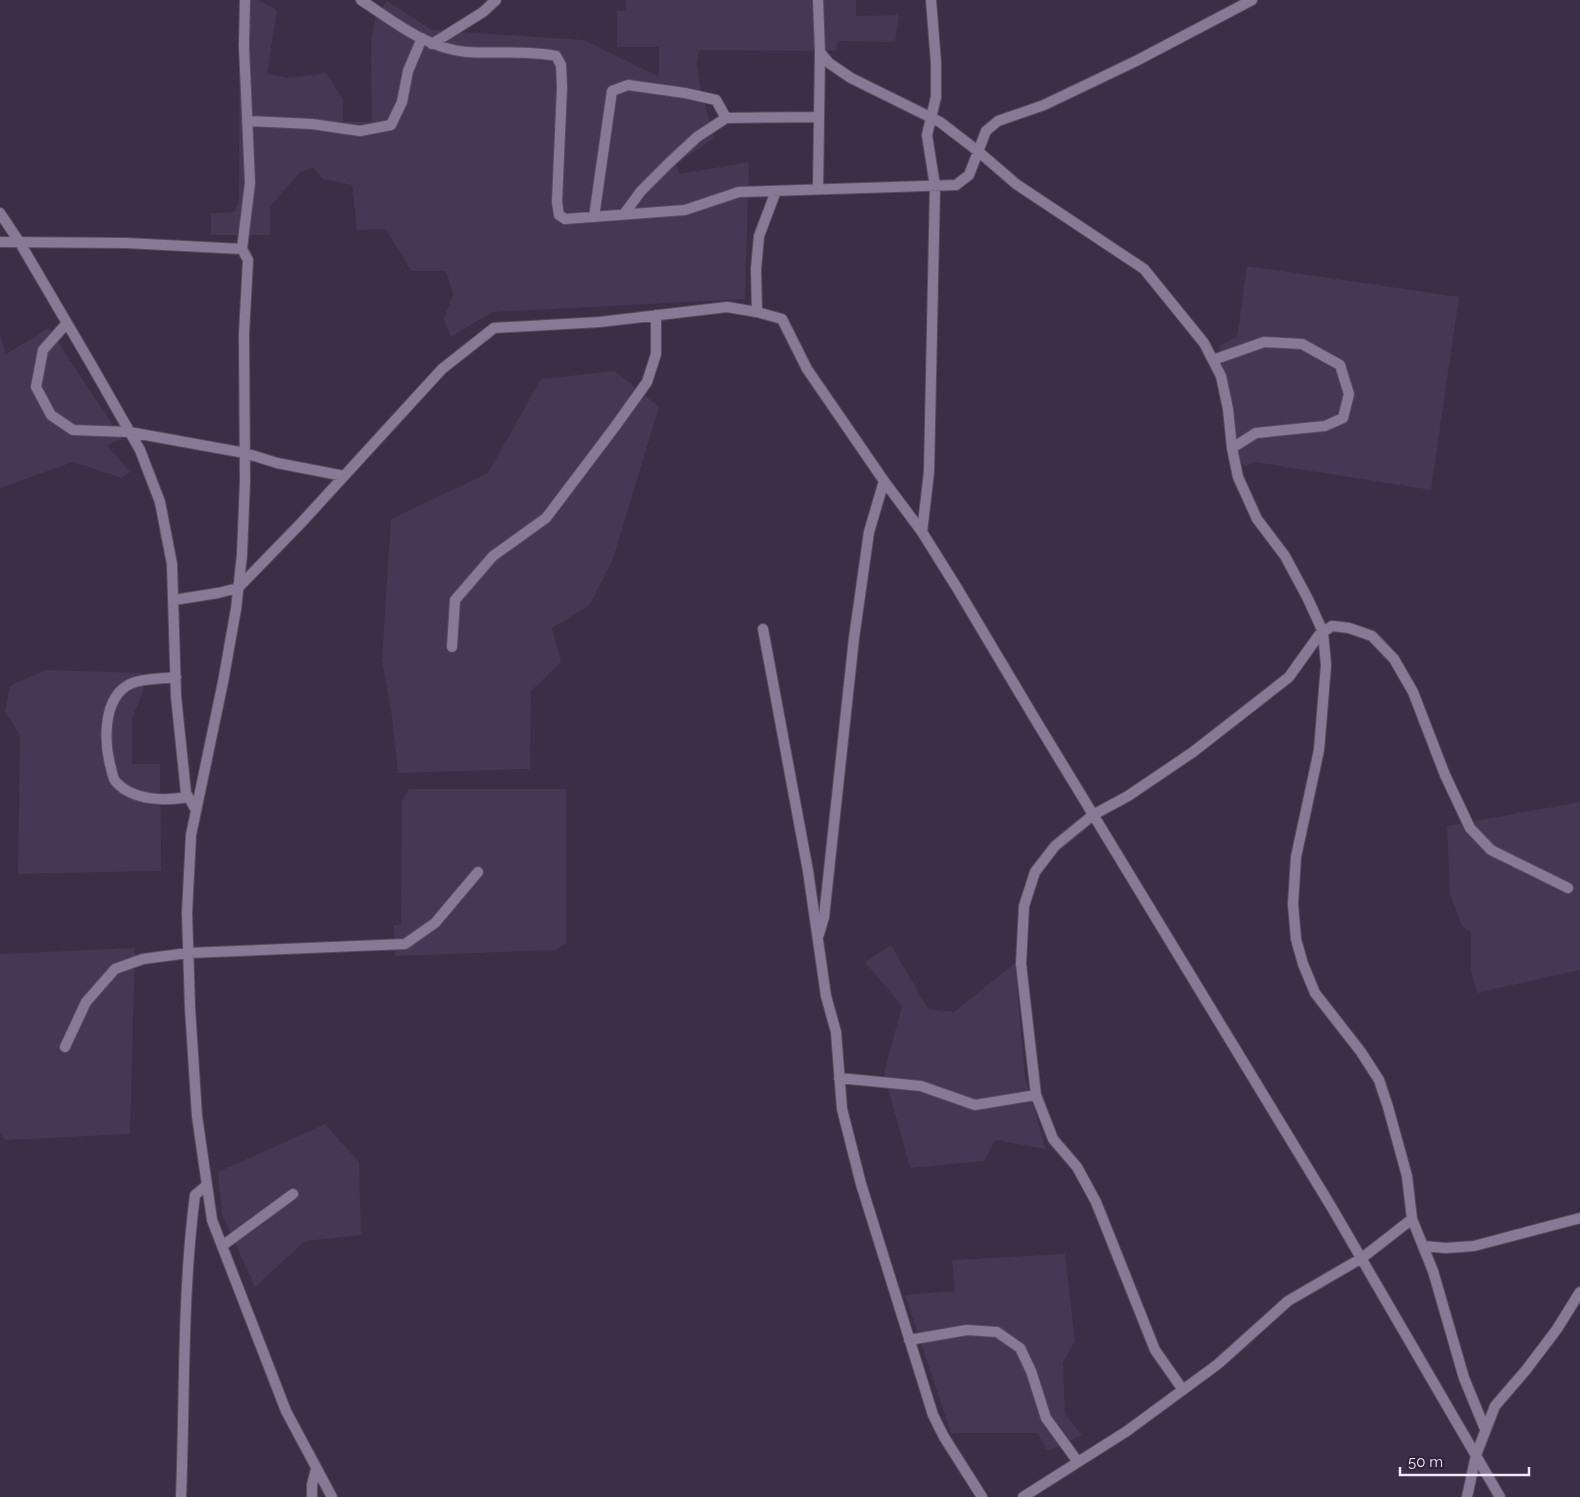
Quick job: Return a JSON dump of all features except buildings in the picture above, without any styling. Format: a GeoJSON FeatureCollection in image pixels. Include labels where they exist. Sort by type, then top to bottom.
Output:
{"type":"FeatureCollection","features":[{"type":"Feature","properties":{"kind":"lane"},"geometry":{"type":"LineString","coordinates":[[245,0],[244,46],[250,183],[242,249],[248,260],[244,334],[245,454],[242,555],[223,682],[191,835],[187,913],[197,1116],[212,1220],[286,1411],[332,1497]]}},
{"type":"Feature","properties":{"kind":"lane"},"geometry":{"type":"LineString","coordinates":[[361,0],[432,44],[466,52],[537,52],[556,56],[561,65],[562,86],[557,202],[559,215],[565,219],[685,210],[740,192],[956,185],[969,176],[986,131],[998,121],[1044,105],[1119,69],[1252,0]]}},
{"type":"Feature","properties":{"kind":"lane"},"geometry":{"type":"LineString","coordinates":[[432,44],[483,12],[496,0]]}},
{"type":"Feature","properties":{"kind":"lane"},"geometry":{"type":"LineString","coordinates":[[818,0],[820,52],[818,189]]}},
{"type":"Feature","properties":{"kind":"lane"},"geometry":{"type":"LineString","coordinates":[[922,532],[929,472],[935,186],[927,135],[936,97],[936,63],[931,0]]}},
{"type":"Feature","properties":{"kind":"lane"},"geometry":{"type":"LineString","coordinates":[[248,121],[312,124],[360,130],[391,125],[402,102],[408,71],[422,38]]}},
{"type":"Feature","properties":{"kind":"lane"},"geometry":{"type":"LineString","coordinates":[[820,52],[829,63],[851,78],[940,122],[1016,184],[1144,269],[1204,343],[1221,376],[1238,477],[1257,519],[1285,556],[1323,632],[1326,665],[1319,750],[1296,857],[1293,904],[1296,939],[1303,964],[1315,993],[1361,1052],[1379,1080],[1405,1168],[1412,1219],[1442,1299],[1451,1338],[1464,1378],[1485,1429]]}},
{"type":"Feature","properties":{"kind":"lane"},"geometry":{"type":"LineString","coordinates":[[594,216],[612,91],[628,85],[685,92],[716,100],[726,118]]}},
{"type":"Feature","properties":{"kind":"lane"},"geometry":{"type":"LineString","coordinates":[[624,214],[641,191],[696,137],[726,118],[819,117]]}},
{"type":"Feature","properties":{"kind":"lane"},"geometry":{"type":"LineString","coordinates":[[757,312],[756,269],[758,236],[776,191]]}},
{"type":"Feature","properties":{"kind":"lane"},"geometry":{"type":"LineString","coordinates":[[0,213],[67,322],[140,450],[160,502],[172,564],[181,756],[186,793],[196,810]]}},
{"type":"Feature","properties":{"kind":"lane"},"geometry":{"type":"LineString","coordinates":[[0,242],[126,244],[242,249]]}},
{"type":"Feature","properties":{"kind":"lane"},"geometry":{"type":"LineString","coordinates":[[174,600],[238,588],[442,369],[494,328],[600,322],[727,307],[757,312],[782,319],[806,369],[922,532],[1362,1258],[1500,1497]]}},
{"type":"Feature","properties":{"kind":"lane"},"geometry":{"type":"LineString","coordinates":[[452,647],[455,600],[493,556],[546,518],[647,382],[656,354],[656,315]]}},
{"type":"Feature","properties":{"kind":"lane"},"geometry":{"type":"LineString","coordinates":[[67,322],[43,350],[36,387],[51,415],[73,430],[129,432],[245,454],[277,463],[344,476]]}},
{"type":"Feature","properties":{"kind":"lane"},"geometry":{"type":"LineString","coordinates":[[1213,360],[1264,342],[1302,344],[1340,365],[1349,394],[1343,418],[1325,426],[1256,433],[1232,448]]}},
{"type":"Feature","properties":{"kind":"lane"},"geometry":{"type":"LineString","coordinates":[[817,938],[824,917],[855,628],[869,532],[884,481]]}},
{"type":"Feature","properties":{"kind":"lane"},"geometry":{"type":"LineString","coordinates":[[1183,1390],[1155,1350],[1096,1202],[1076,1167],[1053,1139],[1036,1095],[1021,964],[1024,906],[1035,872],[1055,846],[1093,815],[1128,796],[1193,752],[1290,677],[1319,635],[1332,626],[1349,628],[1372,636],[1394,659],[1412,692],[1470,828],[1491,850],[1568,888]]}},
{"type":"Feature","properties":{"kind":"lane"},"geometry":{"type":"LineString","coordinates":[[763,629],[808,871],[826,996],[836,1032],[842,1108],[861,1184],[933,1415],[944,1437],[982,1497]]}},
{"type":"Feature","properties":{"kind":"lane"},"geometry":{"type":"LineString","coordinates":[[176,677],[130,684],[119,694],[111,708],[106,733],[108,758],[115,781],[132,795],[172,800],[188,797]]}},
{"type":"Feature","properties":{"kind":"lane"},"geometry":{"type":"LineString","coordinates":[[65,1047],[86,1002],[115,969],[144,959],[188,953],[405,944],[435,923],[478,872]]}},
{"type":"Feature","properties":{"kind":"lane"},"geometry":{"type":"LineString","coordinates":[[839,1078],[920,1086],[975,1105],[1036,1095]]}},
{"type":"Feature","properties":{"kind":"lane"},"geometry":{"type":"LineString","coordinates":[[181,1497],[184,1356],[190,1230],[195,1195],[207,1185]]}},
{"type":"Feature","properties":{"kind":"lane"},"geometry":{"type":"LineString","coordinates":[[222,1246],[293,1194]]}},
{"type":"Feature","properties":{"kind":"lane"},"geometry":{"type":"LineString","coordinates":[[1423,1246],[1446,1248],[1474,1246],[1580,1218]]}},
{"type":"Feature","properties":{"kind":"lane"},"geometry":{"type":"LineString","coordinates":[[1023,1497],[1127,1431],[1218,1364],[1288,1301],[1362,1258],[1412,1219]]}},
{"type":"Feature","properties":{"kind":"lane"},"geometry":{"type":"LineString","coordinates":[[1467,1497],[1476,1455],[1495,1406],[1526,1370],[1557,1329],[1580,1292]]}},
{"type":"Feature","properties":{"kind":"lane"},"geometry":{"type":"LineString","coordinates":[[910,1340],[967,1330],[997,1332],[1020,1348],[1031,1371],[1046,1418],[1078,1462]]}},
{"type":"Feature","properties":{"kind":"lane"},"geometry":{"type":"LineString","coordinates":[[312,1497],[312,1485],[316,1469]]}},
{"type":"Feature","properties":{"kind":"shaded area"},"geometry":{"type":"Polygon","coordinates":[[[240,0],[258,0],[277,10],[267,74],[288,78],[326,73],[343,100],[343,122],[372,122],[371,43],[375,17],[387,1],[432,30],[584,40],[659,77],[659,47],[617,47],[617,11],[626,11],[626,0],[856,0],[856,16],[899,15],[895,42],[838,41],[836,51],[699,50],[697,64],[700,86],[714,138],[676,164],[679,174],[749,162],[745,299],[492,312],[451,337],[444,319],[453,294],[446,271],[411,271],[386,229],[357,230],[352,185],[323,179],[313,168],[300,172],[270,207],[270,235],[211,235],[211,213],[234,212],[239,202],[240,0]]]}},
{"type":"Feature","properties":{"kind":"shaded area"},"geometry":{"type":"Polygon","coordinates":[[[1247,266],[1459,297],[1431,490],[1255,462],[1245,466],[1241,462],[1219,346],[1237,337],[1247,266]]]}},
{"type":"Feature","properties":{"kind":"shaded area"},"geometry":{"type":"Polygon","coordinates":[[[49,328],[122,439],[107,445],[130,472],[121,478],[73,462],[0,488],[0,334],[6,354],[49,328]]]}},
{"type":"Feature","properties":{"kind":"shaded area"},"geometry":{"type":"Polygon","coordinates":[[[615,371],[659,407],[613,559],[589,606],[552,628],[561,662],[531,691],[530,769],[398,773],[392,717],[382,660],[391,519],[488,473],[541,379],[615,371]]]}},
{"type":"Feature","properties":{"kind":"shaded area"},"geometry":{"type":"Polygon","coordinates":[[[45,670],[142,673],[143,692],[132,718],[132,764],[160,764],[161,871],[18,874],[20,736],[5,711],[10,686],[45,670]]]}},
{"type":"Feature","properties":{"kind":"shaded area"},"geometry":{"type":"Polygon","coordinates":[[[409,789],[566,789],[566,943],[555,950],[395,956],[394,926],[401,924],[402,800],[409,789]]]}},
{"type":"Feature","properties":{"kind":"shaded area"},"geometry":{"type":"Polygon","coordinates":[[[1580,802],[1580,970],[1477,993],[1471,970],[1471,932],[1462,926],[1450,894],[1447,826],[1580,802]]]}},
{"type":"Feature","properties":{"kind":"shaded area"},"geometry":{"type":"Polygon","coordinates":[[[891,945],[928,1009],[954,1012],[1015,963],[1025,1078],[1046,1149],[995,1140],[984,1161],[910,1168],[884,1073],[902,1006],[865,962],[891,945]]]}},
{"type":"Feature","properties":{"kind":"shaded area"},"geometry":{"type":"Polygon","coordinates":[[[135,948],[130,1134],[5,1140],[0,1133],[0,954],[135,948]]]}},
{"type":"Feature","properties":{"kind":"shaded area"},"geometry":{"type":"Polygon","coordinates":[[[325,1124],[359,1162],[361,1235],[305,1241],[255,1287],[222,1214],[218,1172],[325,1124]]]}},
{"type":"Feature","properties":{"kind":"shaded area"},"geometry":{"type":"Polygon","coordinates":[[[1065,1254],[1075,1341],[1063,1362],[1065,1414],[1082,1435],[1048,1451],[1037,1433],[951,1433],[905,1295],[955,1291],[952,1260],[1065,1254]]]}}]}
